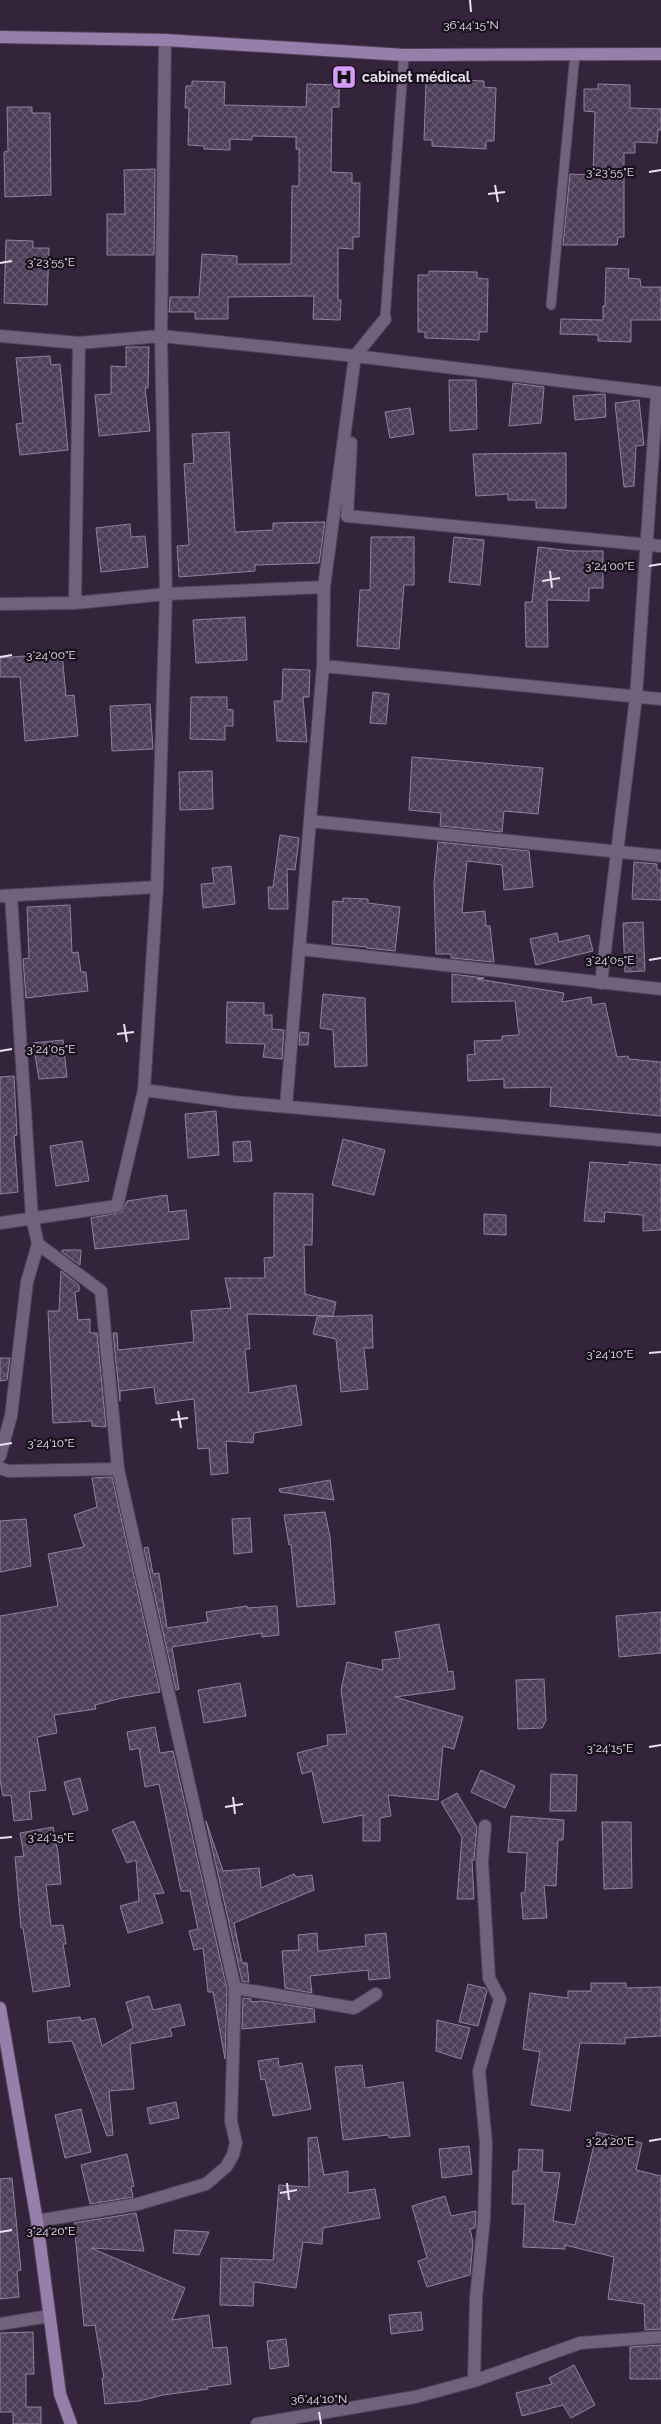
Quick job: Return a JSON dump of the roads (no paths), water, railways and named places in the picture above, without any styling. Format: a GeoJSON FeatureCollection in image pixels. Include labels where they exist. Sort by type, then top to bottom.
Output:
{"type":"FeatureCollection","features":[{"type":"Feature","properties":{"kind":"street"},"geometry":{"type":"LineString","coordinates":[[0,37],[164,40],[404,55],[661,54]]}},
{"type":"Feature","properties":{"kind":"street"},"geometry":{"type":"LineString","coordinates":[[0,1222],[117,1206],[144,1090],[157,886],[166,594],[161,336],[164,40]]}},
{"type":"Feature","properties":{"kind":"street"},"geometry":{"type":"LineString","coordinates":[[286,1106],[323,666],[324,587],[355,356],[385,319]]}},
{"type":"Feature","properties":{"kind":"street"},"geometry":{"type":"LineString","coordinates":[[0,336],[79,343],[161,336],[355,356],[659,393],[654,545],[601,983]]}},
{"type":"Feature","properties":{"kind":"street"},"geometry":{"type":"LineString","coordinates":[[75,603],[79,343]]}},
{"type":"Feature","properties":{"kind":"street"},"geometry":{"type":"LineString","coordinates":[[355,356],[347,516],[654,545]]}},
{"type":"Feature","properties":{"kind":"street"},"geometry":{"type":"LineString","coordinates":[[0,604],[75,603],[166,594],[324,587]]}},
{"type":"Feature","properties":{"kind":"street"},"geometry":{"type":"LineString","coordinates":[[323,666],[661,699]]}},
{"type":"Feature","properties":{"kind":"street"},"geometry":{"type":"LineString","coordinates":[[310,820],[661,856]]}},
{"type":"Feature","properties":{"kind":"street"},"geometry":{"type":"LineString","coordinates":[[0,1456],[11,1416],[27,1282],[38,1244],[32,1218],[5,896],[157,886]]}},
{"type":"Feature","properties":{"kind":"street"},"geometry":{"type":"LineString","coordinates":[[300,949],[661,988]]}},
{"type":"Feature","properties":{"kind":"street"},"geometry":{"type":"LineString","coordinates":[[144,1090],[286,1106],[661,1140]]}},
{"type":"Feature","properties":{"kind":"street"},"geometry":{"type":"LineString","coordinates":[[37,2221],[138,2204],[206,2184],[226,2167],[233,2155],[236,2143],[231,2121],[235,1988],[118,1469],[101,1291],[38,1244]]}},
{"type":"Feature","properties":{"kind":"street"},"geometry":{"type":"LineString","coordinates":[[0,1468],[8,1471],[118,1469]]}},
{"type":"Feature","properties":{"kind":"street"},"geometry":{"type":"LineString","coordinates":[[474,2381],[476,2298],[484,2219],[486,2152],[480,2071],[500,1998],[489,1978],[482,1862],[484,1826]]}},
{"type":"Feature","properties":{"kind":"street"},"geometry":{"type":"LineString","coordinates":[[235,1988],[354,2008],[376,1994]]}},
{"type":"Feature","properties":{"kind":"street"},"geometry":{"type":"LineString","coordinates":[[0,2008],[37,2221],[60,2394],[71,2424]]}},
{"type":"Feature","properties":{"kind":"street"},"geometry":{"type":"LineString","coordinates":[[0,2324],[49,2316]]}},
{"type":"Feature","properties":{"kind":"street"},"geometry":{"type":"LineString","coordinates":[[257,2424],[415,2397],[474,2381],[580,2343],[661,2337]]}},
{"type":"Feature","properties":{"kind":"lane"},"geometry":{"type":"LineString","coordinates":[[551,305],[575,54]]}},
{"type":"Feature","properties":{"kind":"lane"},"geometry":{"type":"LineString","coordinates":[[385,319],[404,55]]}},
{"type":"Feature","properties":{"kind":"place","name":"cabinet médical"},"geometry":{"type":"Point","coordinates":[344,77]}}]}
